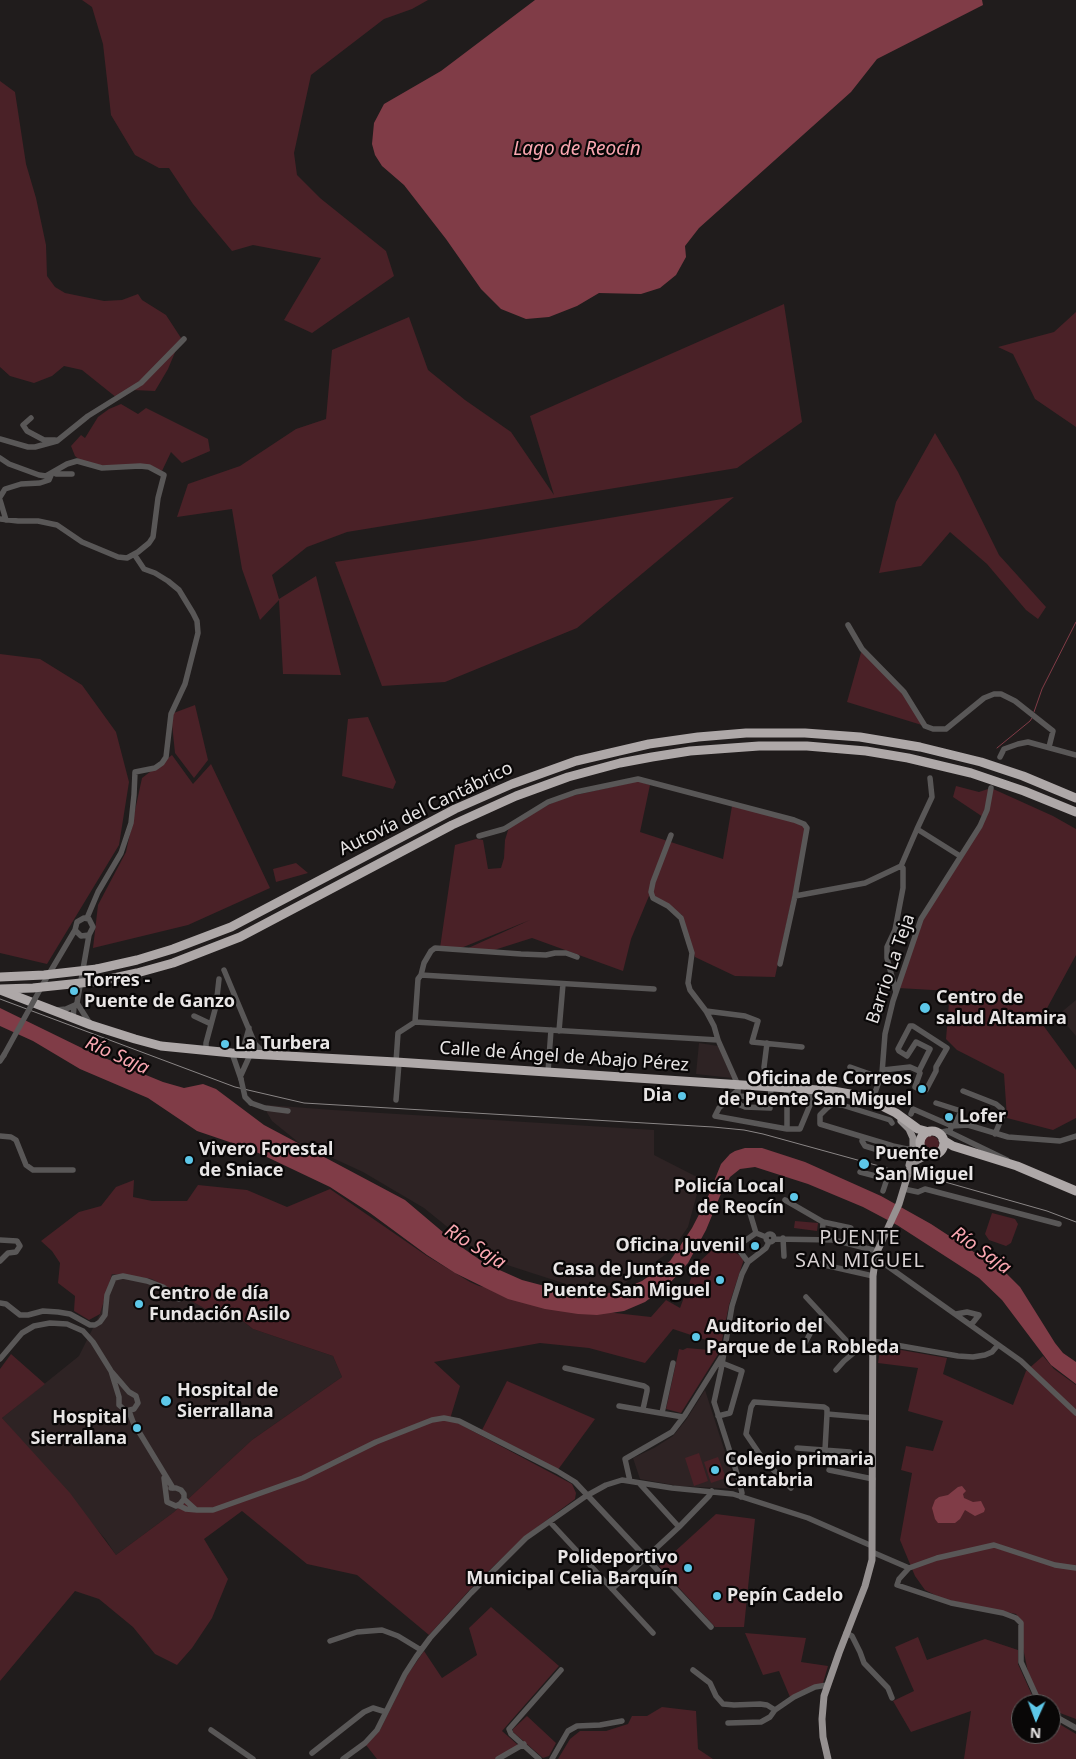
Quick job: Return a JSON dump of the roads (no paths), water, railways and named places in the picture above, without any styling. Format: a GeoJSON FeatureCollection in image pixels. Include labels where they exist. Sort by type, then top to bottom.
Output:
{"type":"FeatureCollection","features":[{"type":"Feature","properties":{"kind":"highway","name":"Autovía del Cantábrico"},"geometry":{"type":"LineString","coordinates":[[0,977],[44,975],[97,969],[158,954],[215,934],[259,914],[478,798],[543,772],[614,751],[692,738],[774,732],[818,733],[868,738],[968,758],[1023,776],[1076,798]]}},
{"type":"Feature","properties":{"kind":"highway","name":"Autovía del Cantábrico"},"geometry":{"type":"LineString","coordinates":[[0,989],[33,988],[100,981],[160,967],[224,944],[261,927],[434,835],[489,808],[549,783],[600,768],[680,752],[773,745],[808,746],[891,754],[937,764],[1004,783],[1076,812]]}},
{"type":"Feature","properties":{"kind":"highway"},"geometry":{"type":"LineString","coordinates":[[968,758],[1024,774],[1076,793]]}},
{"type":"Feature","properties":{"kind":"highway"},"geometry":{"type":"LineString","coordinates":[[937,764],[938,767],[1023,794],[1076,817]]}},
{"type":"Feature","properties":{"kind":"highway","name":"Calle de Ángel de Abajo Pérez"},"geometry":{"type":"LineString","coordinates":[[0,989],[91,1025],[149,1043],[233,1056],[256,1052],[548,1072],[738,1093],[774,1087],[833,1091],[877,1103],[911,1119],[921,1130],[936,1135],[953,1146],[972,1151]]}},
{"type":"Feature","properties":{"kind":"highway"},"geometry":{"type":"LineString","coordinates":[[911,1119],[918,1132],[919,1148]]}},
{"type":"Feature","properties":{"kind":"highway"},"geometry":{"type":"LineString","coordinates":[[919,1148],[924,1134],[936,1135],[942,1150]]}},
{"type":"Feature","properties":{"kind":"highway"},"geometry":{"type":"LineString","coordinates":[[919,1148],[936,1154],[942,1150],[953,1149],[972,1151],[1018,1166],[1076,1191]]}},
{"type":"Feature","properties":{"kind":"main road"},"geometry":{"type":"LineString","coordinates":[[877,1103],[909,1128],[919,1148]]}},
{"type":"Feature","properties":{"kind":"main road"},"geometry":{"type":"LineString","coordinates":[[909,1171],[919,1148]]}},
{"type":"Feature","properties":{"kind":"main road"},"geometry":{"type":"LineString","coordinates":[[828,1759],[823,1737],[822,1705],[827,1685],[871,1566],[873,1276],[877,1252],[899,1204],[909,1171],[919,1148]]}},
{"type":"Feature","properties":{"kind":"street"},"geometry":{"type":"LineString","coordinates":[[0,439],[35,448],[57,441],[88,416],[141,383],[184,339]]}},
{"type":"Feature","properties":{"kind":"street"},"geometry":{"type":"LineString","coordinates":[[31,418],[24,425],[27,431],[44,440],[57,441]]}},
{"type":"Feature","properties":{"kind":"street"},"geometry":{"type":"LineString","coordinates":[[0,458],[10,464],[46,476],[67,464],[77,462],[102,468],[149,467],[164,474],[158,498],[153,538],[149,543],[127,558],[118,557],[82,542],[57,524],[3,519],[1,495],[15,486],[49,480],[53,473]]}},
{"type":"Feature","properties":{"kind":"street"},"geometry":{"type":"LineString","coordinates":[[53,473],[72,474]]}},
{"type":"Feature","properties":{"kind":"street"},"geometry":{"type":"LineString","coordinates":[[86,918],[98,892],[121,853],[131,823],[135,772],[155,768],[166,757],[172,714],[185,684],[198,633],[197,621],[179,590],[168,581],[144,569],[134,554]]}},
{"type":"Feature","properties":{"kind":"street"},"geometry":{"type":"LineString","coordinates":[[848,625],[862,649],[904,692],[925,726],[933,729],[946,729],[984,698],[994,694],[1001,694],[1015,701],[1053,731],[1049,747]]}},
{"type":"Feature","properties":{"kind":"street"},"geometry":{"type":"LineString","coordinates":[[1000,756],[1004,749],[1028,742],[1076,755]]}},
{"type":"Feature","properties":{"kind":"street"},"geometry":{"type":"LineString","coordinates":[[795,896],[865,883],[901,866],[932,797],[930,778]]}},
{"type":"Feature","properties":{"kind":"street"},"geometry":{"type":"LineString","coordinates":[[479,836],[504,829],[548,802],[576,792],[638,779],[804,824],[807,828],[780,964]]}},
{"type":"Feature","properties":{"kind":"street","name":"Barrio La Teja"},"geometry":{"type":"LineString","coordinates":[[877,1103],[883,1070],[885,1034],[896,992],[921,919],[980,826],[987,810],[990,788]]}},
{"type":"Feature","properties":{"kind":"street"},"geometry":{"type":"LineString","coordinates":[[917,829],[960,856]]}},
{"type":"Feature","properties":{"kind":"street"},"geometry":{"type":"LineString","coordinates":[[671,834],[651,892],[653,898],[668,906],[681,918],[692,953],[688,983],[690,990],[714,1026],[738,1093],[740,1105],[745,1107],[770,1108],[770,1098],[777,1078],[765,1072],[767,1043]]}},
{"type":"Feature","properties":{"kind":"street"},"geometry":{"type":"LineString","coordinates":[[896,992],[887,958],[887,947],[895,930],[899,910],[903,878],[903,868],[901,866]]}},
{"type":"Feature","properties":{"kind":"street"},"geometry":{"type":"LineString","coordinates":[[0,1062],[75,930],[76,922],[81,918],[86,918],[91,921],[93,927],[89,935],[77,1004],[72,1018]]}},
{"type":"Feature","properties":{"kind":"street"},"geometry":{"type":"LineString","coordinates":[[75,930],[81,936],[89,935]]}},
{"type":"Feature","properties":{"kind":"street"},"geometry":{"type":"LineString","coordinates":[[415,1022],[418,978],[421,976],[424,962],[435,948],[546,955],[555,952],[577,957]]}},
{"type":"Feature","properties":{"kind":"street"},"geometry":{"type":"LineString","coordinates":[[224,970],[249,1026],[256,1052],[241,1077]]}},
{"type":"Feature","properties":{"kind":"street"},"geometry":{"type":"LineString","coordinates":[[421,976],[654,989]]}},
{"type":"Feature","properties":{"kind":"street"},"geometry":{"type":"LineString","coordinates":[[206,1051],[206,1043],[216,1006],[219,979]]}},
{"type":"Feature","properties":{"kind":"street"},"geometry":{"type":"LineString","coordinates":[[559,1030],[563,984]]}},
{"type":"Feature","properties":{"kind":"street"},"geometry":{"type":"LineString","coordinates":[[54,1010],[66,1009],[77,1004]]}},
{"type":"Feature","properties":{"kind":"street"},"geometry":{"type":"LineString","coordinates":[[77,1004],[91,1025]]}},
{"type":"Feature","properties":{"kind":"street"},"geometry":{"type":"LineString","coordinates":[[706,1012],[745,1016],[758,1021],[752,1042],[802,1047]]}},
{"type":"Feature","properties":{"kind":"street"},"geometry":{"type":"LineString","coordinates":[[194,1016],[211,1024]]}},
{"type":"Feature","properties":{"kind":"street"},"geometry":{"type":"LineString","coordinates":[[396,1100],[398,1034],[415,1022],[718,1040]]}},
{"type":"Feature","properties":{"kind":"street"},"geometry":{"type":"LineString","coordinates":[[249,1026],[244,1046],[233,1056],[241,1077],[245,1097],[265,1108],[288,1111]]}},
{"type":"Feature","properties":{"kind":"street","name":"Barrio La Teja"},"geometry":{"type":"LineString","coordinates":[[910,1026],[913,1026],[947,1048],[926,1090],[923,1091],[915,1087],[919,1071],[930,1049],[916,1042],[907,1056],[898,1052],[910,1026]]}},
{"type":"Feature","properties":{"kind":"street"},"geometry":{"type":"LineString","coordinates":[[548,1072],[552,1030]]}},
{"type":"Feature","properties":{"kind":"street"},"geometry":{"type":"LineString","coordinates":[[244,1046],[256,1052]]}},
{"type":"Feature","properties":{"kind":"street"},"geometry":{"type":"LineString","coordinates":[[850,1067],[881,1078]]}},
{"type":"Feature","properties":{"kind":"street"},"geometry":{"type":"LineString","coordinates":[[883,1070],[910,1067],[919,1071]]}},
{"type":"Feature","properties":{"kind":"street"},"geometry":{"type":"LineString","coordinates":[[786,1129],[787,1088]]}},
{"type":"Feature","properties":{"kind":"street"},"geometry":{"type":"LineString","coordinates":[[770,1098],[738,1093],[719,1108],[715,1116],[786,1129],[800,1128],[810,1105],[810,1089]]}},
{"type":"Feature","properties":{"kind":"street"},"geometry":{"type":"LineString","coordinates":[[963,1091],[996,1104],[1002,1109],[1003,1115],[996,1134]]}},
{"type":"Feature","properties":{"kind":"street"},"geometry":{"type":"LineString","coordinates":[[842,1105],[844,1093]]}},
{"type":"Feature","properties":{"kind":"street"},"geometry":{"type":"LineString","coordinates":[[936,1103],[961,1111],[949,1132]]}},
{"type":"Feature","properties":{"kind":"street"},"geometry":{"type":"LineString","coordinates":[[892,1123],[890,1120],[833,1104],[820,1115],[819,1121],[820,1124],[862,1137],[919,1148]]}},
{"type":"Feature","properties":{"kind":"street"},"geometry":{"type":"LineString","coordinates":[[911,1119],[913,1109],[953,1126],[968,1125],[1008,1137],[1060,1142],[1076,1136]]}},
{"type":"Feature","properties":{"kind":"street"},"geometry":{"type":"LineString","coordinates":[[936,1135],[943,1131],[949,1132],[1018,1166]]}},
{"type":"Feature","properties":{"kind":"street"},"geometry":{"type":"LineString","coordinates":[[0,1136],[11,1137],[16,1140],[26,1165],[33,1170],[72,1170]]}},
{"type":"Feature","properties":{"kind":"street"},"geometry":{"type":"LineString","coordinates":[[860,1172],[887,1180],[894,1178],[906,1180]]}},
{"type":"Feature","properties":{"kind":"street"},"geometry":{"type":"LineString","coordinates":[[883,1192],[887,1180]]}},
{"type":"Feature","properties":{"kind":"street"},"geometry":{"type":"LineString","coordinates":[[904,1189],[918,1192],[926,1189],[1058,1224]]}},
{"type":"Feature","properties":{"kind":"street"},"geometry":{"type":"LineString","coordinates":[[785,1200],[823,1222],[851,1228],[850,1243]]}},
{"type":"Feature","properties":{"kind":"street"},"geometry":{"type":"LineString","coordinates":[[750,1213],[756,1233]]}},
{"type":"Feature","properties":{"kind":"street"},"geometry":{"type":"LineString","coordinates":[[822,1240],[823,1222]]}},
{"type":"Feature","properties":{"kind":"street"},"geometry":{"type":"LineString","coordinates":[[756,1233],[770,1239],[783,1238],[850,1243],[877,1252],[886,1265],[1031,1369],[1076,1413]]}},
{"type":"Feature","properties":{"kind":"street"},"geometry":{"type":"LineString","coordinates":[[748,1262],[739,1248],[745,1240],[756,1233]]}},
{"type":"Feature","properties":{"kind":"street"},"geometry":{"type":"LineString","coordinates":[[783,1238],[784,1256]]}},
{"type":"Feature","properties":{"kind":"street"},"geometry":{"type":"LineString","coordinates":[[742,1497],[739,1480],[714,1402],[732,1306],[742,1274],[748,1262],[766,1248],[770,1239]]}},
{"type":"Feature","properties":{"kind":"street"},"geometry":{"type":"LineString","coordinates":[[0,1240],[17,1241],[20,1246],[16,1252],[8,1253],[0,1261]]}},
{"type":"Feature","properties":{"kind":"street"},"geometry":{"type":"LineString","coordinates":[[820,1264],[873,1276]]}},
{"type":"Feature","properties":{"kind":"street"},"geometry":{"type":"LineString","coordinates":[[875,1265],[886,1265]]}},
{"type":"Feature","properties":{"kind":"street"},"geometry":{"type":"LineString","coordinates":[[0,1303],[6,1304],[20,1315],[43,1311],[58,1312],[70,1314],[90,1325],[95,1325],[105,1315],[107,1295],[114,1278],[123,1276],[147,1281],[163,1287],[179,1299]]}},
{"type":"Feature","properties":{"kind":"street"},"geometry":{"type":"LineString","coordinates":[[806,1298],[856,1351]]}},
{"type":"Feature","properties":{"kind":"street"},"geometry":{"type":"LineString","coordinates":[[956,1314],[967,1312],[979,1315],[971,1325]]}},
{"type":"Feature","properties":{"kind":"street"},"geometry":{"type":"LineString","coordinates":[[805,1343],[812,1330],[824,1317]]}},
{"type":"Feature","properties":{"kind":"street"},"geometry":{"type":"LineString","coordinates":[[0,1360],[22,1333],[34,1326],[50,1323],[67,1324],[82,1331],[93,1342],[111,1371],[136,1396],[138,1403],[134,1409],[129,1411]]}},
{"type":"Feature","properties":{"kind":"street"},"geometry":{"type":"LineString","coordinates":[[836,1370],[856,1351],[873,1344],[973,1357],[992,1352],[998,1345]]}},
{"type":"Feature","properties":{"kind":"street"},"geometry":{"type":"LineString","coordinates":[[630,1481],[625,1459],[672,1432],[724,1354]]}},
{"type":"Feature","properties":{"kind":"street"},"geometry":{"type":"LineString","coordinates":[[662,1413],[673,1363]]}},
{"type":"Feature","properties":{"kind":"street"},"geometry":{"type":"LineString","coordinates":[[718,1416],[730,1413],[742,1371],[722,1363]]}},
{"type":"Feature","properties":{"kind":"street"},"geometry":{"type":"LineString","coordinates":[[565,1368],[644,1386],[647,1388],[647,1391],[643,1409]]}},
{"type":"Feature","properties":{"kind":"street"},"geometry":{"type":"LineString","coordinates":[[111,1371],[120,1407],[129,1411],[133,1422],[173,1488],[181,1490],[184,1494],[184,1499],[197,1510]]}},
{"type":"Feature","properties":{"kind":"street"},"geometry":{"type":"LineString","coordinates":[[708,1380],[720,1374]]}},
{"type":"Feature","properties":{"kind":"street"},"geometry":{"type":"LineString","coordinates":[[119,1397],[128,1390]]}},
{"type":"Feature","properties":{"kind":"street"},"geometry":{"type":"LineString","coordinates":[[791,1488],[763,1459],[748,1440],[746,1434],[751,1407],[754,1402],[824,1407],[827,1414],[825,1450]]}},
{"type":"Feature","properties":{"kind":"street"},"geometry":{"type":"LineString","coordinates":[[619,1406],[683,1417]]}},
{"type":"Feature","properties":{"kind":"street"},"geometry":{"type":"LineString","coordinates":[[827,1414],[873,1418]]}},
{"type":"Feature","properties":{"kind":"street"},"geometry":{"type":"LineString","coordinates":[[178,1505],[186,1509],[213,1510],[294,1481],[376,1442],[432,1420],[444,1418],[459,1421],[557,1470],[575,1482],[586,1496],[711,1627]]}},
{"type":"Feature","properties":{"kind":"street"},"geometry":{"type":"LineString","coordinates":[[797,1448],[850,1452]]}},
{"type":"Feature","properties":{"kind":"street"},"geometry":{"type":"LineString","coordinates":[[163,1470],[167,1502],[172,1506],[178,1505],[184,1499]]}},
{"type":"Feature","properties":{"kind":"street"},"geometry":{"type":"LineString","coordinates":[[829,1470],[873,1479]]}},
{"type":"Feature","properties":{"kind":"street"},"geometry":{"type":"LineString","coordinates":[[343,1759],[365,1743],[377,1730],[405,1674],[421,1650],[471,1593],[526,1538],[586,1496],[606,1485],[622,1480],[679,1489],[712,1491],[742,1497],[808,1518],[909,1568]]}},
{"type":"Feature","properties":{"kind":"street"},"geometry":{"type":"LineString","coordinates":[[639,1483],[679,1527]]}},
{"type":"Feature","properties":{"kind":"street"},"geometry":{"type":"LineString","coordinates":[[166,1493],[173,1488]]}},
{"type":"Feature","properties":{"kind":"street"},"geometry":{"type":"LineString","coordinates":[[612,1589],[679,1527],[712,1491]]}},
{"type":"Feature","properties":{"kind":"street"},"geometry":{"type":"LineString","coordinates":[[550,1522],[653,1633]]}},
{"type":"Feature","properties":{"kind":"street"},"geometry":{"type":"LineString","coordinates":[[1035,1694],[1021,1662],[1021,1623],[1016,1618],[1003,1613],[950,1603],[897,1585],[899,1579],[909,1568],[938,1558],[994,1545],[1055,1565],[1076,1568]]}},
{"type":"Feature","properties":{"kind":"street"},"geometry":{"type":"LineString","coordinates":[[330,1641],[357,1632],[382,1630],[398,1636],[421,1650]]}},
{"type":"Feature","properties":{"kind":"street"},"geometry":{"type":"LineString","coordinates":[[846,1633],[852,1636],[864,1663],[888,1688],[892,1698]]}},
{"type":"Feature","properties":{"kind":"street"},"geometry":{"type":"LineString","coordinates":[[539,1759],[509,1732],[509,1728],[561,1670]]}},
{"type":"Feature","properties":{"kind":"street"},"geometry":{"type":"LineString","coordinates":[[692,1670],[710,1683],[716,1696],[723,1704],[760,1704],[767,1705],[775,1710]]}},
{"type":"Feature","properties":{"kind":"street"},"geometry":{"type":"LineString","coordinates":[[728,1723],[761,1722],[770,1717],[775,1710],[794,1696],[815,1687],[827,1685]]}},
{"type":"Feature","properties":{"kind":"street"},"geometry":{"type":"LineString","coordinates":[[312,1753],[364,1712],[373,1708],[386,1712]]}},
{"type":"Feature","properties":{"kind":"street"},"geometry":{"type":"LineString","coordinates":[[1061,1720],[1076,1728]]}},
{"type":"Feature","properties":{"kind":"street"},"geometry":{"type":"LineString","coordinates":[[552,1759],[568,1731],[577,1726],[600,1725],[622,1721]]}},
{"type":"Feature","properties":{"kind":"street"},"geometry":{"type":"LineString","coordinates":[[211,1730],[253,1759]]}},
{"type":"Feature","properties":{"kind":"street"},"geometry":{"type":"LineString","coordinates":[[498,1759],[524,1744]]}},
{"type":"Feature","properties":{"kind":"water","name":"Lago de Reocín"},"geometry":{"type":"Polygon","coordinates":[[[535,0],[982,0],[983,5],[877,59],[851,92],[699,228],[685,246],[686,257],[676,275],[660,288],[641,294],[599,293],[577,306],[549,317],[526,319],[501,309],[481,289],[446,239],[404,185],[382,166],[375,155],[372,144],[374,123],[384,104],[441,71],[535,0]]]}},
{"type":"Feature","properties":{"kind":"water"},"geometry":{"type":"Polygon","coordinates":[[[0,1008],[90,1052],[163,1082],[184,1088],[203,1084],[216,1089],[264,1125],[405,1200],[457,1244],[486,1264],[522,1280],[571,1293],[596,1295],[616,1292],[642,1281],[670,1261],[692,1228],[707,1199],[721,1164],[735,1151],[745,1148],[762,1148],[805,1162],[881,1196],[931,1224],[1006,1273],[1020,1287],[1055,1343],[1063,1353],[1076,1362],[1076,1384],[1051,1365],[1002,1300],[979,1278],[897,1225],[863,1207],[808,1184],[755,1167],[740,1169],[730,1177],[706,1230],[688,1263],[669,1284],[645,1302],[624,1311],[597,1315],[545,1309],[508,1299],[455,1273],[330,1187],[250,1149],[197,1131],[148,1098],[80,1069],[33,1041],[0,1026],[0,1008]]]}},
{"type":"Feature","properties":{"kind":"water"},"geometry":{"type":"Polygon","coordinates":[[[962,1486],[966,1491],[963,1494],[964,1498],[973,1502],[981,1501],[985,1509],[984,1512],[975,1516],[965,1510],[960,1519],[955,1523],[938,1523],[932,1508],[935,1500],[948,1495],[962,1486]]]}},
{"type":"Feature","properties":{"kind":"waterway"},"geometry":{"type":"LineString","coordinates":[[1034,712],[1042,689],[1076,622]]}},
{"type":"Feature","properties":{"kind":"waterway"},"geometry":{"type":"LineString","coordinates":[[997,748],[1032,718]]}},
{"type":"Feature","properties":{"kind":"railway"},"geometry":{"type":"LineString","coordinates":[[0,999],[235,1087],[304,1103],[744,1130],[945,1182],[1047,1211],[1076,1222]]}},
{"type":"Feature","properties":{"kind":"place","name":"Torres - Puente de Ganzo"},"geometry":{"type":"Point","coordinates":[74,991]}},
{"type":"Feature","properties":{"kind":"place","name":"Centro de salud Altamira"},"geometry":{"type":"Point","coordinates":[925,1008]}},
{"type":"Feature","properties":{"kind":"place","name":"La Turbera"},"geometry":{"type":"Point","coordinates":[225,1044]}},
{"type":"Feature","properties":{"kind":"place","name":"Oficina de Correos de Puente San Miguel"},"geometry":{"type":"Point","coordinates":[922,1089]}},
{"type":"Feature","properties":{"kind":"place","name":"Dia"},"geometry":{"type":"Point","coordinates":[682,1096]}},
{"type":"Feature","properties":{"kind":"place","name":"Lofer"},"geometry":{"type":"Point","coordinates":[949,1117]}},
{"type":"Feature","properties":{"kind":"place","name":"Vivero Forestal de Sniace"},"geometry":{"type":"Point","coordinates":[189,1160]}},
{"type":"Feature","properties":{"kind":"place","name":"Puente San Miguel"},"geometry":{"type":"Point","coordinates":[864,1164]}},
{"type":"Feature","properties":{"kind":"place","name":"Policía Local de Reocín"},"geometry":{"type":"Point","coordinates":[794,1197]}},
{"type":"Feature","properties":{"kind":"place","name":"Oficina Juvenil"},"geometry":{"type":"Point","coordinates":[755,1246]}},
{"type":"Feature","properties":{"kind":"place","name":"Casa de Juntas de Puente San Miguel"},"geometry":{"type":"Point","coordinates":[720,1280]}},
{"type":"Feature","properties":{"kind":"place","name":"Centro de día Fundación Asilo"},"geometry":{"type":"Point","coordinates":[139,1304]}},
{"type":"Feature","properties":{"kind":"place","name":"Auditorio del Parque de La Robleda"},"geometry":{"type":"Point","coordinates":[696,1337]}},
{"type":"Feature","properties":{"kind":"place","name":"Hospital de Sierrallana"},"geometry":{"type":"Point","coordinates":[166,1401]}},
{"type":"Feature","properties":{"kind":"place","name":"Hospital Sierrallana"},"geometry":{"type":"Point","coordinates":[137,1428]}},
{"type":"Feature","properties":{"kind":"place","name":"Colegio primaria Cantabria"},"geometry":{"type":"Point","coordinates":[715,1470]}},
{"type":"Feature","properties":{"kind":"place","name":"Polideportivo Municipal Celia Barquín"},"geometry":{"type":"Point","coordinates":[688,1568]}},
{"type":"Feature","properties":{"kind":"place","name":"Pepín Cadelo"},"geometry":{"type":"Point","coordinates":[717,1596]}},
{"type":"Feature","properties":{"kind":"district","name":"PUENTE SAN MIGUEL"},"geometry":{"type":"Point","coordinates":[860,1250]}},
{"type":"Feature","properties":{"kind":"water label","name":"Río Saja"},"geometry":{"type":"Point","coordinates":[117,1056]}},
{"type":"Feature","properties":{"kind":"water label","name":"Río Saja"},"geometry":{"type":"Point","coordinates":[475,1247]}},
{"type":"Feature","properties":{"kind":"water label","name":"Río Saja"},"geometry":{"type":"Point","coordinates":[981,1251]}}]}
